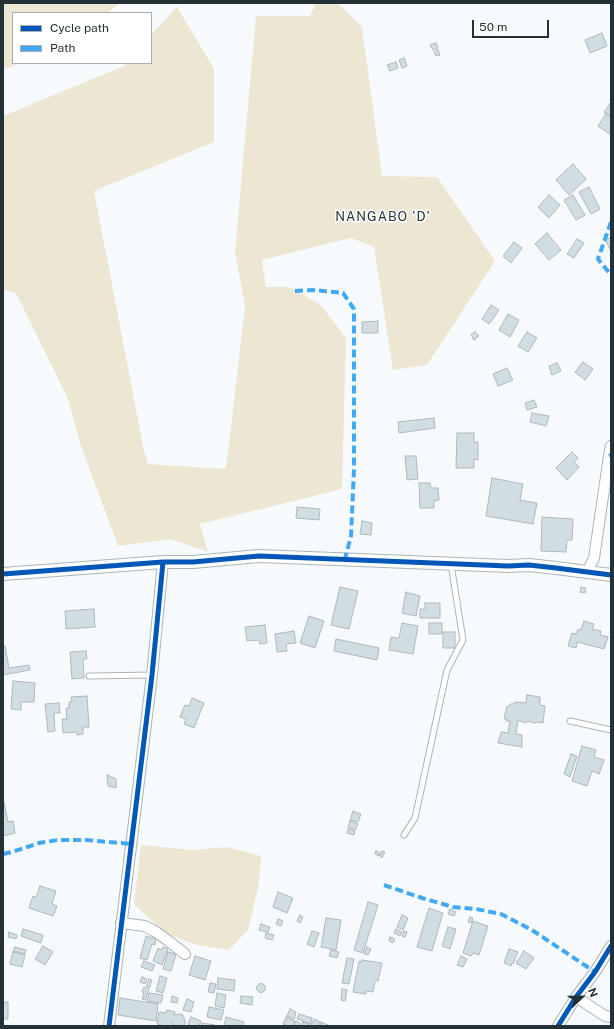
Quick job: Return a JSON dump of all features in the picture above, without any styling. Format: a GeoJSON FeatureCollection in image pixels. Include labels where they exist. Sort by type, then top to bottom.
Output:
{"type":"FeatureCollection","features":[{"type":"Feature","properties":{"kind":"street"},"geometry":{"type":"LineString","coordinates":[[586,572],[594,558],[611,446]]}},
{"type":"Feature","properties":{"kind":"street"},"geometry":{"type":"LineString","coordinates":[[3,574],[163,562],[193,562],[259,556],[508,566],[530,565],[611,575]]}},
{"type":"Feature","properties":{"kind":"street"},"geometry":{"type":"LineString","coordinates":[[109,1026],[152,675],[163,562]]}},
{"type":"Feature","properties":{"kind":"street"},"geometry":{"type":"LineString","coordinates":[[121,923],[145,926],[161,935],[185,954]]}},
{"type":"Feature","properties":{"kind":"street"},"geometry":{"type":"LineString","coordinates":[[558,1026],[611,946]]}},
{"type":"Feature","properties":{"kind":"street"},"geometry":{"type":"LineString","coordinates":[[576,998],[605,1016],[611,1017]]}},
{"type":"Feature","properties":{"kind":"lane"},"geometry":{"type":"LineString","coordinates":[[404,835],[415,818],[447,670],[463,640],[451,564]]}},
{"type":"Feature","properties":{"kind":"lane"},"geometry":{"type":"LineString","coordinates":[[89,676],[152,675]]}},
{"type":"Feature","properties":{"kind":"lane"},"geometry":{"type":"LineString","coordinates":[[570,721],[611,730]]}},
{"type":"Feature","properties":{"kind":"shaded area"},"geometry":{"type":"Polygon","coordinates":[[[3,3],[120,3],[108,12],[12,12],[12,64],[18,64],[3,70],[3,3]]]}},
{"type":"Feature","properties":{"kind":"shaded area"},"geometry":{"type":"Polygon","coordinates":[[[316,3],[338,3],[362,27],[382,176],[437,177],[495,261],[427,365],[393,370],[374,247],[351,238],[262,260],[266,287],[289,287],[320,304],[346,338],[342,489],[200,524],[208,552],[171,539],[118,546],[80,443],[68,399],[16,293],[3,289],[3,116],[124,66],[125,64],[152,64],[152,34],[177,7],[214,69],[214,142],[94,191],[144,451],[148,464],[226,469],[245,307],[235,252],[256,16],[310,16],[316,3]]]}},
{"type":"Feature","properties":{"kind":"shaded area"},"geometry":{"type":"Polygon","coordinates":[[[141,845],[193,850],[227,847],[261,856],[259,883],[248,930],[229,950],[197,945],[164,933],[134,904],[141,845]]]}},
{"type":"Feature","properties":{"kind":"building"},"geometry":{"type":"Polygon","coordinates":[[[602,33],[607,46],[590,53],[585,40],[602,33]]]}},
{"type":"Feature","properties":{"kind":"building"},"geometry":{"type":"Polygon","coordinates":[[[436,43],[438,48],[433,50],[430,45],[436,43]]]}},
{"type":"Feature","properties":{"kind":"building"},"geometry":{"type":"Polygon","coordinates":[[[438,50],[440,55],[436,56],[434,52],[438,50]]]}},
{"type":"Feature","properties":{"kind":"building"},"geometry":{"type":"Polygon","coordinates":[[[404,58],[407,66],[402,68],[399,60],[404,58]]]}},
{"type":"Feature","properties":{"kind":"building"},"geometry":{"type":"Polygon","coordinates":[[[396,62],[398,68],[390,71],[387,65],[396,62]]]}},
{"type":"Feature","properties":{"kind":"building"},"geometry":{"type":"Polygon","coordinates":[[[611,102],[611,116],[604,112],[611,102]]]}},
{"type":"Feature","properties":{"kind":"building"},"geometry":{"type":"Polygon","coordinates":[[[606,114],[611,118],[611,135],[598,126],[606,114]]]}},
{"type":"Feature","properties":{"kind":"building"},"geometry":{"type":"Polygon","coordinates":[[[573,164],[586,179],[569,195],[556,180],[573,164]]]}},
{"type":"Feature","properties":{"kind":"building"},"geometry":{"type":"Polygon","coordinates":[[[589,187],[600,209],[591,214],[579,192],[589,187]]]}},
{"type":"Feature","properties":{"kind":"building"},"geometry":{"type":"Polygon","coordinates":[[[549,195],[560,205],[549,218],[538,207],[549,195]]]}},
{"type":"Feature","properties":{"kind":"building"},"geometry":{"type":"Polygon","coordinates":[[[573,195],[585,215],[576,220],[564,200],[573,195]]]}},
{"type":"Feature","properties":{"kind":"building"},"geometry":{"type":"Polygon","coordinates":[[[547,233],[561,250],[549,260],[535,244],[547,233]]]}},
{"type":"Feature","properties":{"kind":"building"},"geometry":{"type":"Polygon","coordinates":[[[611,237],[611,251],[605,240],[611,237]]]}},
{"type":"Feature","properties":{"kind":"building"},"geometry":{"type":"Polygon","coordinates":[[[577,239],[584,243],[574,258],[567,254],[577,239]]]}},
{"type":"Feature","properties":{"kind":"building"},"geometry":{"type":"Polygon","coordinates":[[[514,242],[522,248],[511,263],[503,256],[514,242]]]}},
{"type":"Feature","properties":{"kind":"building"},"geometry":{"type":"Polygon","coordinates":[[[491,305],[499,310],[489,324],[482,319],[491,305]]]}},
{"type":"Feature","properties":{"kind":"building"},"geometry":{"type":"Polygon","coordinates":[[[508,314],[519,320],[510,337],[499,330],[508,314]]]}},
{"type":"Feature","properties":{"kind":"building"},"geometry":{"type":"Polygon","coordinates":[[[378,321],[378,333],[362,333],[362,322],[378,321]]]}},
{"type":"Feature","properties":{"kind":"building"},"geometry":{"type":"Polygon","coordinates":[[[475,332],[479,336],[474,340],[471,335],[475,332]]]}},
{"type":"Feature","properties":{"kind":"building"},"geometry":{"type":"Polygon","coordinates":[[[527,332],[537,338],[528,352],[518,346],[527,332]]]}},
{"type":"Feature","properties":{"kind":"building"},"geometry":{"type":"Polygon","coordinates":[[[583,362],[593,369],[585,380],[575,372],[583,362]]]}},
{"type":"Feature","properties":{"kind":"building"},"geometry":{"type":"Polygon","coordinates":[[[557,363],[561,371],[552,375],[549,366],[557,363]]]}},
{"type":"Feature","properties":{"kind":"building"},"geometry":{"type":"Polygon","coordinates":[[[507,368],[513,380],[498,386],[493,374],[507,368]]]}},
{"type":"Feature","properties":{"kind":"building"},"geometry":{"type":"Polygon","coordinates":[[[534,400],[537,407],[527,410],[525,403],[534,400]]]}},
{"type":"Feature","properties":{"kind":"building"},"geometry":{"type":"Polygon","coordinates":[[[532,413],[549,416],[546,426],[530,422],[532,413]]]}},
{"type":"Feature","properties":{"kind":"building"},"geometry":{"type":"Polygon","coordinates":[[[434,418],[435,428],[399,433],[398,422],[434,418]]]}},
{"type":"Feature","properties":{"kind":"building"},"geometry":{"type":"Polygon","coordinates":[[[457,433],[474,433],[474,442],[478,442],[478,460],[474,459],[474,468],[456,468],[457,433]]]}},
{"type":"Feature","properties":{"kind":"building"},"geometry":{"type":"Polygon","coordinates":[[[572,452],[578,458],[574,462],[579,467],[567,480],[556,468],[572,452]]]}},
{"type":"Feature","properties":{"kind":"building"},"geometry":{"type":"Polygon","coordinates":[[[405,456],[416,456],[418,479],[407,480],[405,456]]]}},
{"type":"Feature","properties":{"kind":"building"},"geometry":{"type":"Polygon","coordinates":[[[492,478],[523,484],[520,500],[537,503],[533,524],[486,516],[492,478]]]}},
{"type":"Feature","properties":{"kind":"building"},"geometry":{"type":"Polygon","coordinates":[[[419,483],[430,483],[431,488],[438,488],[439,500],[434,501],[434,508],[420,508],[419,483]]]}},
{"type":"Feature","properties":{"kind":"building"},"geometry":{"type":"Polygon","coordinates":[[[297,507],[320,509],[319,520],[296,518],[297,507]]]}},
{"type":"Feature","properties":{"kind":"building"},"geometry":{"type":"Polygon","coordinates":[[[542,517],[573,519],[572,540],[567,540],[566,552],[541,551],[542,517]]]}},
{"type":"Feature","properties":{"kind":"building"},"geometry":{"type":"Polygon","coordinates":[[[362,521],[372,523],[371,535],[360,534],[362,521]]]}},
{"type":"Feature","properties":{"kind":"building"},"geometry":{"type":"Polygon","coordinates":[[[340,587],[358,591],[349,629],[331,625],[340,587]]]}},
{"type":"Feature","properties":{"kind":"building"},"geometry":{"type":"Polygon","coordinates":[[[581,587],[586,588],[585,593],[580,592],[581,587]]]}},
{"type":"Feature","properties":{"kind":"building"},"geometry":{"type":"Polygon","coordinates":[[[406,592],[420,596],[416,616],[402,613],[406,592]]]}},
{"type":"Feature","properties":{"kind":"building"},"geometry":{"type":"Polygon","coordinates":[[[425,603],[440,603],[440,618],[420,618],[420,609],[425,609],[425,603]]]}},
{"type":"Feature","properties":{"kind":"building"},"geometry":{"type":"Polygon","coordinates":[[[94,609],[95,627],[66,629],[65,611],[94,609]]]}},
{"type":"Feature","properties":{"kind":"building"},"geometry":{"type":"Polygon","coordinates":[[[309,616],[324,621],[315,648],[300,643],[309,616]]]}},
{"type":"Feature","properties":{"kind":"building"},"geometry":{"type":"Polygon","coordinates":[[[584,621],[594,624],[592,629],[601,631],[600,635],[608,637],[604,649],[577,642],[576,648],[568,646],[572,633],[576,634],[578,629],[581,630],[584,621]]]}},
{"type":"Feature","properties":{"kind":"building"},"geometry":{"type":"Polygon","coordinates":[[[402,623],[418,626],[413,654],[389,650],[391,637],[399,638],[402,623]]]}},
{"type":"Feature","properties":{"kind":"building"},"geometry":{"type":"Polygon","coordinates":[[[429,623],[442,623],[442,634],[429,634],[429,623]]]}},
{"type":"Feature","properties":{"kind":"building"},"geometry":{"type":"Polygon","coordinates":[[[265,625],[267,643],[260,644],[259,640],[247,641],[245,627],[265,625]]]}},
{"type":"Feature","properties":{"kind":"building"},"geometry":{"type":"Polygon","coordinates":[[[294,631],[296,643],[286,644],[287,651],[277,652],[275,634],[294,631]]]}},
{"type":"Feature","properties":{"kind":"building"},"geometry":{"type":"Polygon","coordinates":[[[443,632],[455,632],[455,648],[443,648],[443,632]]]}},
{"type":"Feature","properties":{"kind":"building"},"geometry":{"type":"Polygon","coordinates":[[[336,639],[379,648],[377,660],[334,651],[336,639]]]}},
{"type":"Feature","properties":{"kind":"building"},"geometry":{"type":"Polygon","coordinates":[[[3,646],[5,646],[9,668],[29,665],[30,670],[3,675],[3,646]]]}},
{"type":"Feature","properties":{"kind":"building"},"geometry":{"type":"Polygon","coordinates":[[[86,651],[87,659],[83,659],[84,678],[72,679],[70,652],[86,651]]]}},
{"type":"Feature","properties":{"kind":"building"},"geometry":{"type":"Polygon","coordinates":[[[13,681],[35,683],[34,702],[21,702],[21,710],[11,709],[13,681]]]}},
{"type":"Feature","properties":{"kind":"building"},"geometry":{"type":"Polygon","coordinates":[[[527,695],[540,697],[540,705],[545,706],[543,723],[527,721],[526,723],[518,720],[516,734],[522,735],[522,747],[498,743],[501,732],[508,733],[510,721],[506,721],[507,719],[504,719],[507,706],[509,707],[510,704],[514,704],[515,702],[526,703],[527,695]]]}},
{"type":"Feature","properties":{"kind":"building"},"geometry":{"type":"Polygon","coordinates":[[[87,696],[89,727],[83,727],[83,734],[77,735],[77,732],[63,733],[62,719],[67,719],[66,708],[69,708],[69,702],[72,702],[71,697],[87,696]]]}},
{"type":"Feature","properties":{"kind":"building"},"geometry":{"type":"Polygon","coordinates":[[[192,698],[204,703],[194,728],[184,724],[186,719],[180,717],[185,705],[189,706],[192,698]]]}},
{"type":"Feature","properties":{"kind":"building"},"geometry":{"type":"Polygon","coordinates":[[[59,703],[60,713],[54,713],[55,731],[48,732],[45,704],[59,703]]]}},
{"type":"Feature","properties":{"kind":"building"},"geometry":{"type":"Polygon","coordinates":[[[582,746],[596,750],[594,757],[604,760],[599,774],[592,771],[587,786],[572,781],[582,746]]]}},
{"type":"Feature","properties":{"kind":"building"},"geometry":{"type":"Polygon","coordinates":[[[571,754],[577,756],[570,777],[564,774],[571,754]]]}},
{"type":"Feature","properties":{"kind":"building"},"geometry":{"type":"Polygon","coordinates":[[[107,775],[116,779],[116,788],[108,786],[107,775]]]}},
{"type":"Feature","properties":{"kind":"building"},"geometry":{"type":"Polygon","coordinates":[[[3,802],[8,822],[13,821],[15,833],[3,836],[3,802]]]}},
{"type":"Feature","properties":{"kind":"building"},"geometry":{"type":"Polygon","coordinates":[[[353,811],[361,814],[358,822],[350,820],[353,811]]]}},
{"type":"Feature","properties":{"kind":"building"},"geometry":{"type":"Polygon","coordinates":[[[350,821],[358,824],[355,830],[348,827],[350,821]]]}},
{"type":"Feature","properties":{"kind":"building"},"geometry":{"type":"Polygon","coordinates":[[[348,829],[355,831],[354,835],[347,833],[348,829]]]}},
{"type":"Feature","properties":{"kind":"building"},"geometry":{"type":"Polygon","coordinates":[[[376,851],[380,853],[379,856],[375,854],[376,851]]]}},
{"type":"Feature","properties":{"kind":"building"},"geometry":{"type":"Polygon","coordinates":[[[382,851],[385,852],[382,858],[380,856],[382,851]]]}},
{"type":"Feature","properties":{"kind":"building"},"geometry":{"type":"Polygon","coordinates":[[[40,886],[56,891],[52,904],[57,906],[53,916],[29,908],[33,896],[36,897],[40,886]]]}},
{"type":"Feature","properties":{"kind":"building"},"geometry":{"type":"Polygon","coordinates":[[[278,892],[293,898],[287,913],[273,907],[278,892]]]}},
{"type":"Feature","properties":{"kind":"building"},"geometry":{"type":"Polygon","coordinates":[[[368,902],[378,905],[363,953],[354,950],[368,902]]]}},
{"type":"Feature","properties":{"kind":"building"},"geometry":{"type":"Polygon","coordinates":[[[429,908],[443,913],[432,951],[417,947],[429,908]]]}},
{"type":"Feature","properties":{"kind":"building"},"geometry":{"type":"Polygon","coordinates":[[[450,909],[456,912],[454,916],[448,914],[450,909]]]}},
{"type":"Feature","properties":{"kind":"building"},"geometry":{"type":"Polygon","coordinates":[[[300,915],[303,917],[300,923],[297,921],[300,915]]]}},
{"type":"Feature","properties":{"kind":"building"},"geometry":{"type":"Polygon","coordinates":[[[402,915],[408,918],[403,930],[397,927],[402,915]]]}},
{"type":"Feature","properties":{"kind":"building"},"geometry":{"type":"Polygon","coordinates":[[[470,917],[473,918],[471,923],[468,922],[470,917]]]}},
{"type":"Feature","properties":{"kind":"building"},"geometry":{"type":"Polygon","coordinates":[[[326,918],[341,920],[336,950],[321,947],[326,918]]]}},
{"type":"Feature","properties":{"kind":"building"},"geometry":{"type":"Polygon","coordinates":[[[278,919],[283,921],[281,926],[276,924],[278,919]]]}},
{"type":"Feature","properties":{"kind":"building"},"geometry":{"type":"Polygon","coordinates":[[[473,921],[488,926],[479,955],[473,953],[471,956],[463,953],[473,921]]]}},
{"type":"Feature","properties":{"kind":"building"},"geometry":{"type":"Polygon","coordinates":[[[261,924],[270,927],[268,932],[259,930],[261,924]]]}},
{"type":"Feature","properties":{"kind":"building"},"geometry":{"type":"Polygon","coordinates":[[[448,927],[456,929],[450,949],[442,946],[448,927]]]}},
{"type":"Feature","properties":{"kind":"building"},"geometry":{"type":"Polygon","coordinates":[[[23,929],[43,935],[41,943],[21,936],[23,929]]]}},
{"type":"Feature","properties":{"kind":"building"},"geometry":{"type":"Polygon","coordinates":[[[396,929],[402,932],[400,936],[394,933],[396,929]]]}},
{"type":"Feature","properties":{"kind":"building"},"geometry":{"type":"Polygon","coordinates":[[[312,931],[319,933],[314,947],[307,944],[312,931]]]}},
{"type":"Feature","properties":{"kind":"building"},"geometry":{"type":"Polygon","coordinates":[[[404,931],[407,932],[405,937],[402,936],[404,931]]]}},
{"type":"Feature","properties":{"kind":"building"},"geometry":{"type":"Polygon","coordinates":[[[9,932],[17,935],[16,939],[8,937],[9,932]]]}},
{"type":"Feature","properties":{"kind":"building"},"geometry":{"type":"Polygon","coordinates":[[[266,933],[274,935],[272,940],[265,938],[266,933]]]}},
{"type":"Feature","properties":{"kind":"building"},"geometry":{"type":"Polygon","coordinates":[[[146,936],[156,939],[155,945],[152,944],[147,960],[140,958],[146,936]]]}},
{"type":"Feature","properties":{"kind":"building"},"geometry":{"type":"Polygon","coordinates":[[[390,937],[395,939],[393,943],[389,941],[390,937]]]}},
{"type":"Feature","properties":{"kind":"building"},"geometry":{"type":"Polygon","coordinates":[[[43,946],[53,952],[45,965],[35,959],[43,946]]]}},
{"type":"Feature","properties":{"kind":"building"},"geometry":{"type":"Polygon","coordinates":[[[15,947],[26,950],[25,954],[13,951],[15,947]]]}},
{"type":"Feature","properties":{"kind":"building"},"geometry":{"type":"Polygon","coordinates":[[[163,947],[168,949],[162,965],[153,961],[158,948],[162,950],[163,947]]]}},
{"type":"Feature","properties":{"kind":"building"},"geometry":{"type":"Polygon","coordinates":[[[367,947],[371,949],[368,955],[364,954],[367,947]]]}},
{"type":"Feature","properties":{"kind":"building"},"geometry":{"type":"Polygon","coordinates":[[[509,949],[518,952],[511,966],[504,963],[509,949]]]}},
{"type":"Feature","properties":{"kind":"building"},"geometry":{"type":"Polygon","coordinates":[[[331,950],[339,952],[337,958],[329,956],[331,950]]]}},
{"type":"Feature","properties":{"kind":"building"},"geometry":{"type":"Polygon","coordinates":[[[524,951],[534,958],[526,969],[516,963],[524,951]]]}},
{"type":"Feature","properties":{"kind":"building"},"geometry":{"type":"Polygon","coordinates":[[[13,952],[25,955],[22,967],[10,964],[13,952]]]}},
{"type":"Feature","properties":{"kind":"building"},"geometry":{"type":"Polygon","coordinates":[[[168,952],[176,954],[171,971],[163,969],[168,952]]]}},
{"type":"Feature","properties":{"kind":"building"},"geometry":{"type":"Polygon","coordinates":[[[195,956],[211,961],[205,980],[189,975],[195,956]]]}},
{"type":"Feature","properties":{"kind":"building"},"geometry":{"type":"Polygon","coordinates":[[[461,956],[467,959],[463,967],[457,965],[461,956]]]}},
{"type":"Feature","properties":{"kind":"building"},"geometry":{"type":"Polygon","coordinates":[[[347,958],[354,959],[349,984],[342,983],[347,958]]]}},
{"type":"Feature","properties":{"kind":"building"},"geometry":{"type":"Polygon","coordinates":[[[362,960],[382,963],[378,981],[375,981],[373,992],[366,991],[366,994],[353,992],[359,961],[361,962],[362,960]]]}},
{"type":"Feature","properties":{"kind":"building"},"geometry":{"type":"Polygon","coordinates":[[[144,961],[155,965],[152,971],[141,967],[144,961]]]}},
{"type":"Feature","properties":{"kind":"building"},"geometry":{"type":"Polygon","coordinates":[[[160,976],[167,978],[163,993],[156,991],[160,976]]]}},
{"type":"Feature","properties":{"kind":"building"},"geometry":{"type":"Polygon","coordinates":[[[142,977],[147,979],[145,984],[140,982],[142,977]]]}},
{"type":"Feature","properties":{"kind":"building"},"geometry":{"type":"Polygon","coordinates":[[[218,978],[235,980],[234,991],[217,989],[218,978]]]}},
{"type":"Feature","properties":{"kind":"building"},"geometry":{"type":"Polygon","coordinates":[[[149,979],[152,980],[145,1000],[142,999],[144,993],[142,992],[144,987],[146,988],[149,979]]]}},
{"type":"Feature","properties":{"kind":"building"},"geometry":{"type":"Polygon","coordinates":[[[210,983],[216,984],[214,993],[208,992],[210,983]]]}},
{"type":"Feature","properties":{"kind":"building"},"geometry":{"type":"Polygon","coordinates":[[[259,984],[263,984],[265,988],[263,992],[259,992],[257,990],[257,986],[259,984]]]}},
{"type":"Feature","properties":{"kind":"building"},"geometry":{"type":"Polygon","coordinates":[[[342,989],[347,990],[345,1001],[341,1000],[342,989]]]}},
{"type":"Feature","properties":{"kind":"building"},"geometry":{"type":"Polygon","coordinates":[[[149,993],[163,995],[161,1003],[147,1001],[149,993]]]}},
{"type":"Feature","properties":{"kind":"building"},"geometry":{"type":"Polygon","coordinates":[[[217,993],[226,995],[224,1008],[215,1006],[217,993]]]}},
{"type":"Feature","properties":{"kind":"building"},"geometry":{"type":"Polygon","coordinates":[[[172,996],[178,998],[177,1003],[171,1002],[172,996]]]}},
{"type":"Feature","properties":{"kind":"building"},"geometry":{"type":"Polygon","coordinates":[[[241,996],[253,997],[252,1005],[240,1003],[241,996]]]}},
{"type":"Feature","properties":{"kind":"building"},"geometry":{"type":"Polygon","coordinates":[[[120,998],[158,1004],[156,1021],[118,1015],[120,998]]]}},
{"type":"Feature","properties":{"kind":"building"},"geometry":{"type":"Polygon","coordinates":[[[187,999],[194,1002],[191,1012],[183,1010],[187,999]]]}},
{"type":"Feature","properties":{"kind":"building"},"geometry":{"type":"Polygon","coordinates":[[[3,1002],[8,1002],[8,1019],[3,1019],[3,1002]]]}},
{"type":"Feature","properties":{"kind":"building"},"geometry":{"type":"Polygon","coordinates":[[[209,1007],[224,1010],[221,1020],[207,1017],[209,1007]]]}},
{"type":"Feature","properties":{"kind":"building"},"geometry":{"type":"Polygon","coordinates":[[[290,1009],[296,1012],[294,1019],[287,1016],[290,1009]]]}},
{"type":"Feature","properties":{"kind":"building"},"geometry":{"type":"Polygon","coordinates":[[[167,1010],[175,1012],[174,1015],[183,1015],[185,1024],[183,1026],[175,1026],[172,1023],[172,1026],[164,1026],[157,1024],[159,1012],[166,1013],[167,1010]]]}},
{"type":"Feature","properties":{"kind":"building"},"geometry":{"type":"Polygon","coordinates":[[[299,1014],[312,1018],[311,1024],[297,1019],[299,1014]]]}},
{"type":"Feature","properties":{"kind":"building"},"geometry":{"type":"Polygon","coordinates":[[[191,1017],[201,1021],[199,1026],[192,1026],[188,1024],[191,1017]]]}},
{"type":"Feature","properties":{"kind":"building"},"geometry":{"type":"Polygon","coordinates":[[[226,1017],[244,1022],[243,1026],[224,1026],[226,1017]]]}},
{"type":"Feature","properties":{"kind":"building"},"geometry":{"type":"Polygon","coordinates":[[[286,1017],[295,1021],[292,1026],[283,1024],[286,1017]]]}},
{"type":"Feature","properties":{"kind":"building"},"geometry":{"type":"Polygon","coordinates":[[[314,1019],[320,1022],[319,1026],[311,1026],[314,1019]]]}},
{"type":"Feature","properties":{"kind":"building"},"geometry":{"type":"Polygon","coordinates":[[[296,1021],[301,1024],[300,1026],[294,1026],[296,1021]]]}},
{"type":"Feature","properties":{"kind":"building"},"geometry":{"type":"Polygon","coordinates":[[[303,1022],[310,1025],[301,1026],[303,1022]]]}},
{"type":"Feature","properties":{"kind":"building"},"geometry":{"type":"Polygon","coordinates":[[[321,1022],[330,1026],[320,1026],[321,1022]]]}},
{"type":"Feature","properties":{"kind":"building"},"geometry":{"type":"Polygon","coordinates":[[[202,1023],[215,1025],[215,1026],[201,1026],[202,1023]]]}},
{"type":"Feature","properties":{"kind":"marked path"},"geometry":{"type":"LineString","coordinates":[[611,222],[598,259],[611,275]]}},
{"type":"Feature","properties":{"kind":"marked path"},"geometry":{"type":"LineString","coordinates":[[295,291],[313,290],[343,293],[354,309],[354,469],[351,536],[345,559]]}},
{"type":"Feature","properties":{"kind":"marked path"},"geometry":{"type":"LineString","coordinates":[[3,854],[39,843],[58,840],[86,840],[131,844]]}},
{"type":"Feature","properties":{"kind":"marked path"},"geometry":{"type":"LineString","coordinates":[[384,885],[453,907],[476,909],[501,914],[532,930],[595,972]]}},
{"type":"Feature","properties":{"kind":"cycle path"},"geometry":{"type":"LineString","coordinates":[[3,574],[163,562],[193,562],[259,556],[508,566],[529,565],[611,575]]}},
{"type":"Feature","properties":{"kind":"cycle path"},"geometry":{"type":"LineString","coordinates":[[109,1026],[152,675],[163,562]]}},
{"type":"Feature","properties":{"kind":"cycle path"},"geometry":{"type":"LineString","coordinates":[[558,1026],[611,946]]}},
{"type":"Feature","properties":{"kind":"district","name":"NANGABO 'D'"},"geometry":{"type":"Point","coordinates":[383,217]}}]}
